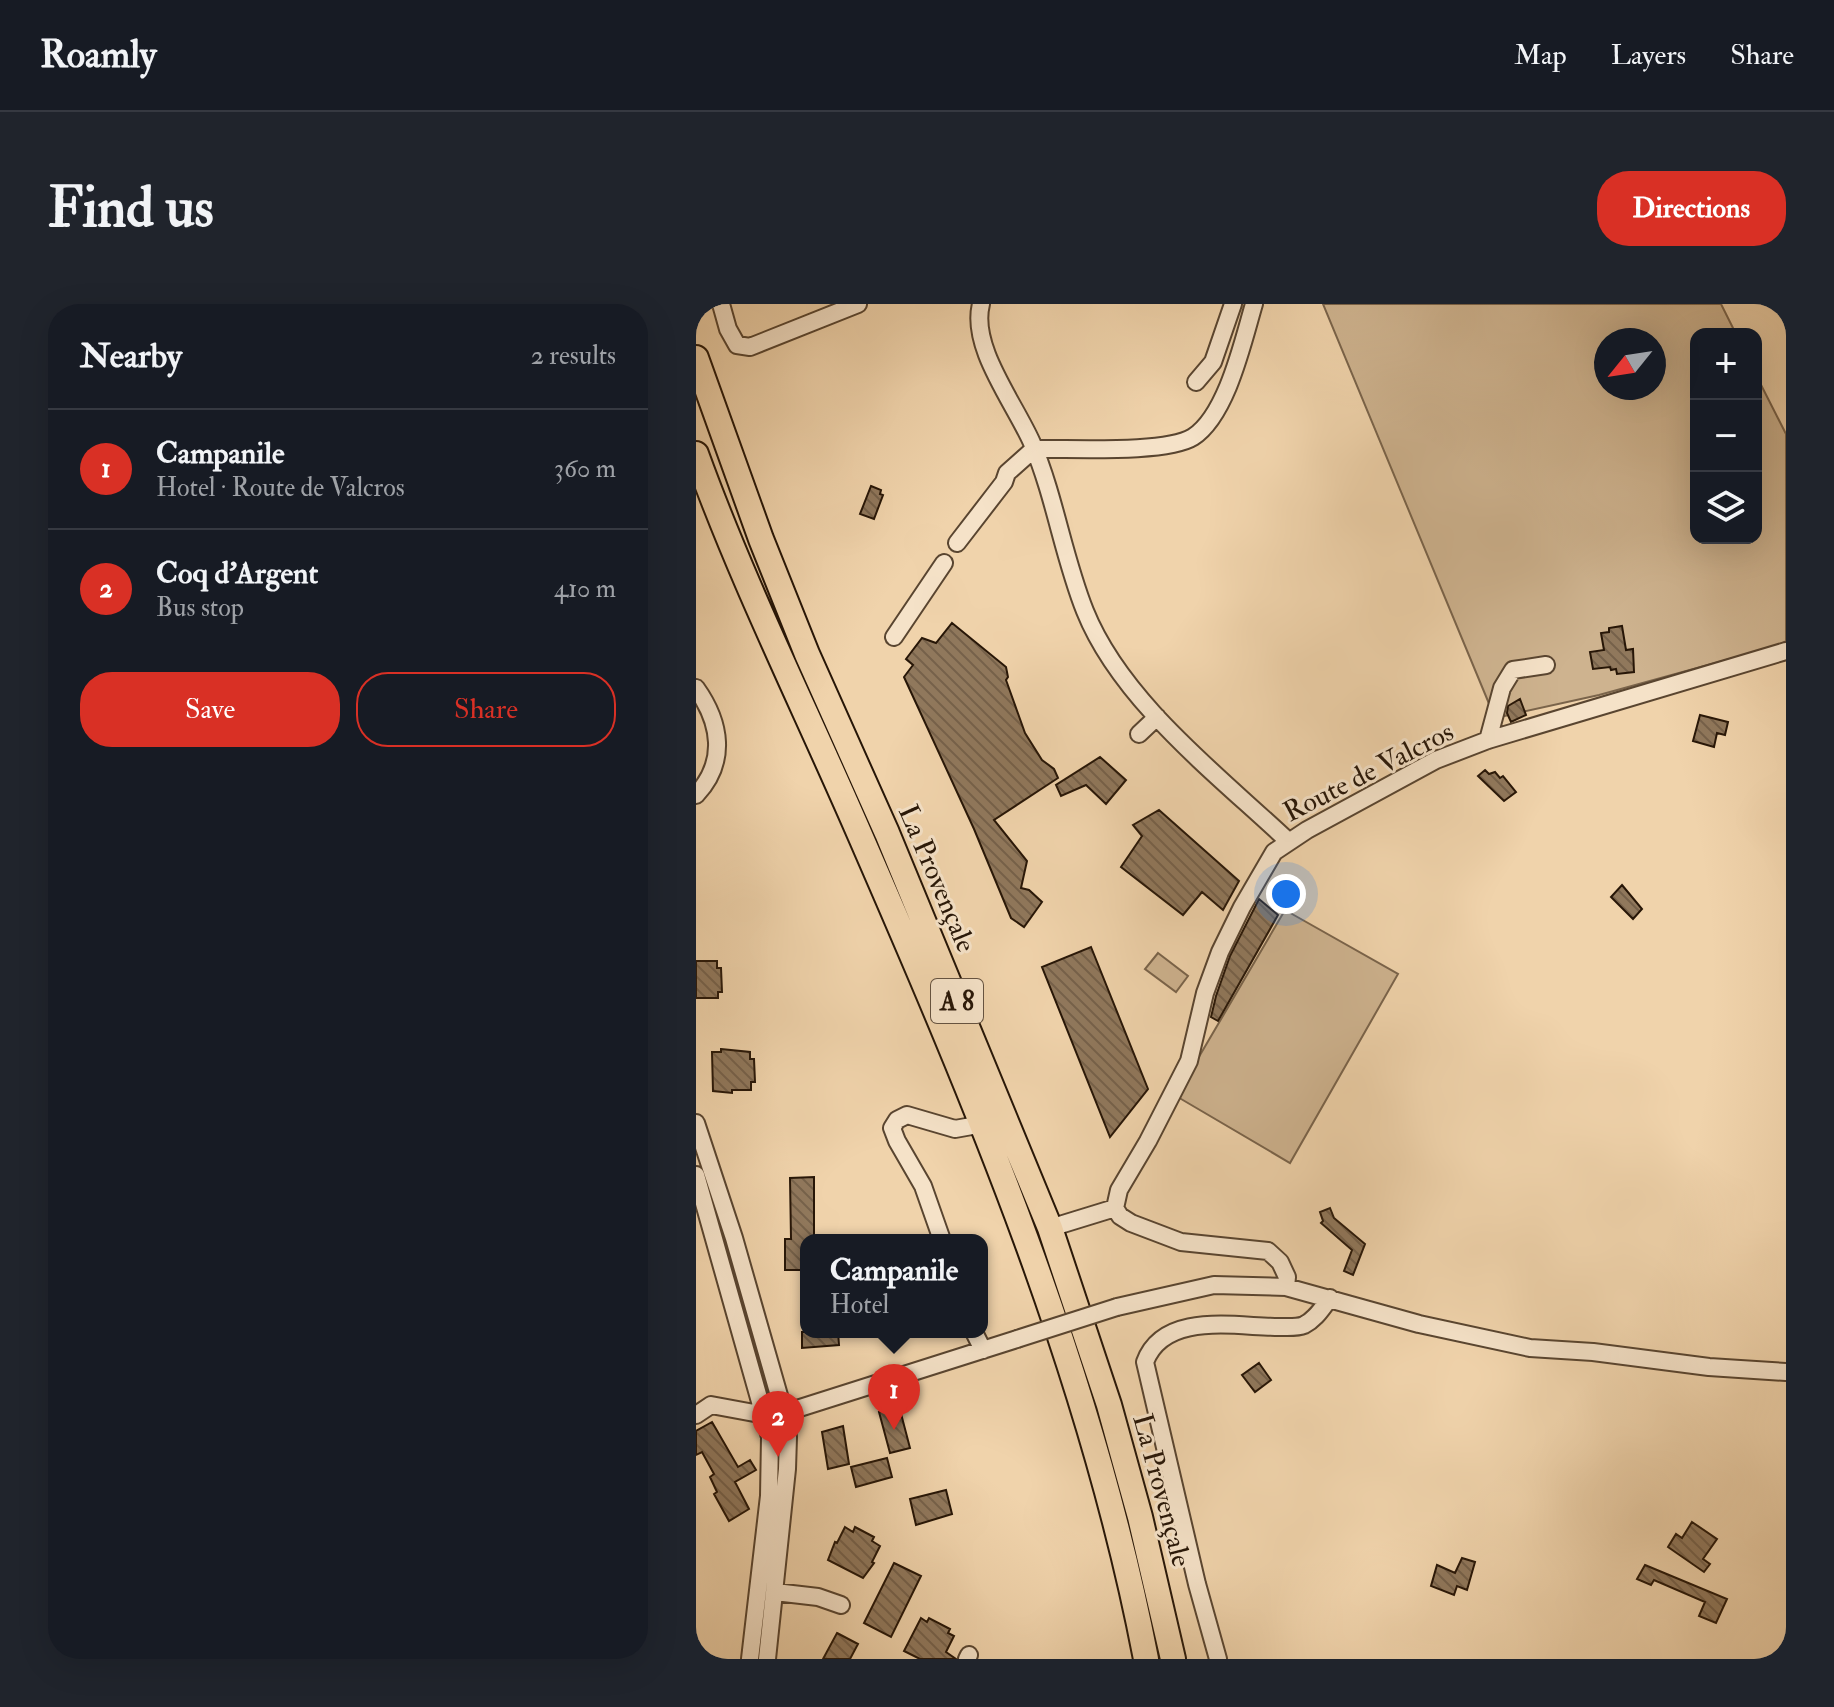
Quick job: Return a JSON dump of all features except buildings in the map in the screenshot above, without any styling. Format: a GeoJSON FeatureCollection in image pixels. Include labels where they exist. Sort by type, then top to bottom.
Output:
{"type":"FeatureCollection","features":[{"type":"Feature","properties":{"kind":"highway","name":"La Provençale"},"geometry":{"type":"LineString","coordinates":[[696,358],[801,640],[887,833],[1050,1228],[1109,1405],[1140,1517],[1173,1659]]}},
{"type":"Feature","properties":{"kind":"highway","name":"La Provençale"},"geometry":{"type":"LineString","coordinates":[[696,454],[732,544],[962,1073],[1028,1240],[1074,1378],[1113,1520],[1146,1659]]}},
{"type":"Feature","properties":{"kind":"highway"},"geometry":{"type":"LineString","coordinates":[[696,495],[813,757],[962,1073]]}},
{"type":"Feature","properties":{"kind":"street"},"geometry":{"type":"LineString","coordinates":[[721,304],[732,338],[737,345],[750,347],[858,304]]}},
{"type":"Feature","properties":{"kind":"street"},"geometry":{"type":"LineString","coordinates":[[981,304],[978,318],[981,342],[1034,449],[1085,611],[1117,668],[1157,717],[1288,841]]}},
{"type":"Feature","properties":{"kind":"street"},"geometry":{"type":"LineString","coordinates":[[1196,382],[1213,362],[1233,304]]}},
{"type":"Feature","properties":{"kind":"street"},"geometry":{"type":"LineString","coordinates":[[957,543],[1004,482],[1007,473],[1034,449],[1159,445],[1192,438],[1216,409],[1230,378],[1254,304]]}},
{"type":"Feature","properties":{"kind":"street"},"geometry":{"type":"LineString","coordinates":[[894,637],[944,563]]}},
{"type":"Feature","properties":{"kind":"street","name":"Route de Valcros"},"geometry":{"type":"LineString","coordinates":[[1115,1208],[1119,1190],[1189,1061],[1205,993],[1220,952],[1268,874],[1274,852],[1288,841],[1436,760],[1488,740],[1786,651]]}},
{"type":"Feature","properties":{"kind":"street"},"geometry":{"type":"LineString","coordinates":[[1488,740],[1502,688],[1513,670],[1546,665]]}},
{"type":"Feature","properties":{"kind":"street"},"geometry":{"type":"LineString","coordinates":[[696,688],[709,706],[719,753],[704,787],[696,795]]}},
{"type":"Feature","properties":{"kind":"street"},"geometry":{"type":"LineString","coordinates":[[1139,734],[1157,717]]}},
{"type":"Feature","properties":{"kind":"street"},"geometry":{"type":"LineString","coordinates":[[940,1234],[923,1186],[892,1128],[897,1120],[907,1115],[955,1129],[983,1124]]}},
{"type":"Feature","properties":{"kind":"street"},"geometry":{"type":"LineString","coordinates":[[697,1128],[734,1238],[784,1413],[789,1446],[767,1659]]}},
{"type":"Feature","properties":{"kind":"street"},"geometry":{"type":"LineString","coordinates":[[696,1175],[770,1437],[769,1496],[750,1659]]}},
{"type":"Feature","properties":{"kind":"street"},"geometry":{"type":"LineString","coordinates":[[1050,1228],[1115,1208],[1120,1216],[1131,1223],[1181,1242],[1268,1251],[1280,1262],[1287,1277],[1286,1287]]}},
{"type":"Feature","properties":{"kind":"street"},"geometry":{"type":"LineString","coordinates":[[696,1415],[711,1405],[765,1415],[784,1413],[1117,1307],[1214,1285],[1286,1287],[1419,1324],[1530,1348],[1786,1372]]}},
{"type":"Feature","properties":{"kind":"street"},"geometry":{"type":"LineString","coordinates":[[1218,1659],[1197,1584],[1145,1362],[1149,1350],[1157,1341],[1184,1329],[1227,1324],[1301,1326],[1315,1317],[1330,1298]]}},
{"type":"Feature","properties":{"kind":"street"},"geometry":{"type":"LineString","coordinates":[[977,1338],[983,1350]]}},
{"type":"Feature","properties":{"kind":"street"},"geometry":{"type":"LineString","coordinates":[[775,1592],[818,1597],[841,1605]]}},
{"type":"Feature","properties":{"kind":"shaded area"},"geometry":{"type":"Polygon","coordinates":[[[1323,304],[1721,304],[1733,328],[1690,328],[1690,544],[1762,544],[1762,387],[1786,434],[1786,641],[1599,695],[1495,718],[1323,304]]]}},
{"type":"Feature","properties":{"kind":"shaded area"},"geometry":{"type":"Polygon","coordinates":[[[1285,910],[1398,974],[1290,1163],[1176,1096],[1285,910]]]}},
{"type":"Feature","properties":{"kind":"shaded area"},"geometry":{"type":"Polygon","coordinates":[[[1158,953],[1188,976],[1176,992],[1145,969],[1158,953]]]}},
{"type":"Feature","properties":{"kind":"place","name":"Campanile"},"geometry":{"type":"Point","coordinates":[894,1430]}},
{"type":"Feature","properties":{"kind":"place","name":"Coq d'Argent"},"geometry":{"type":"Point","coordinates":[778,1457]}}]}
